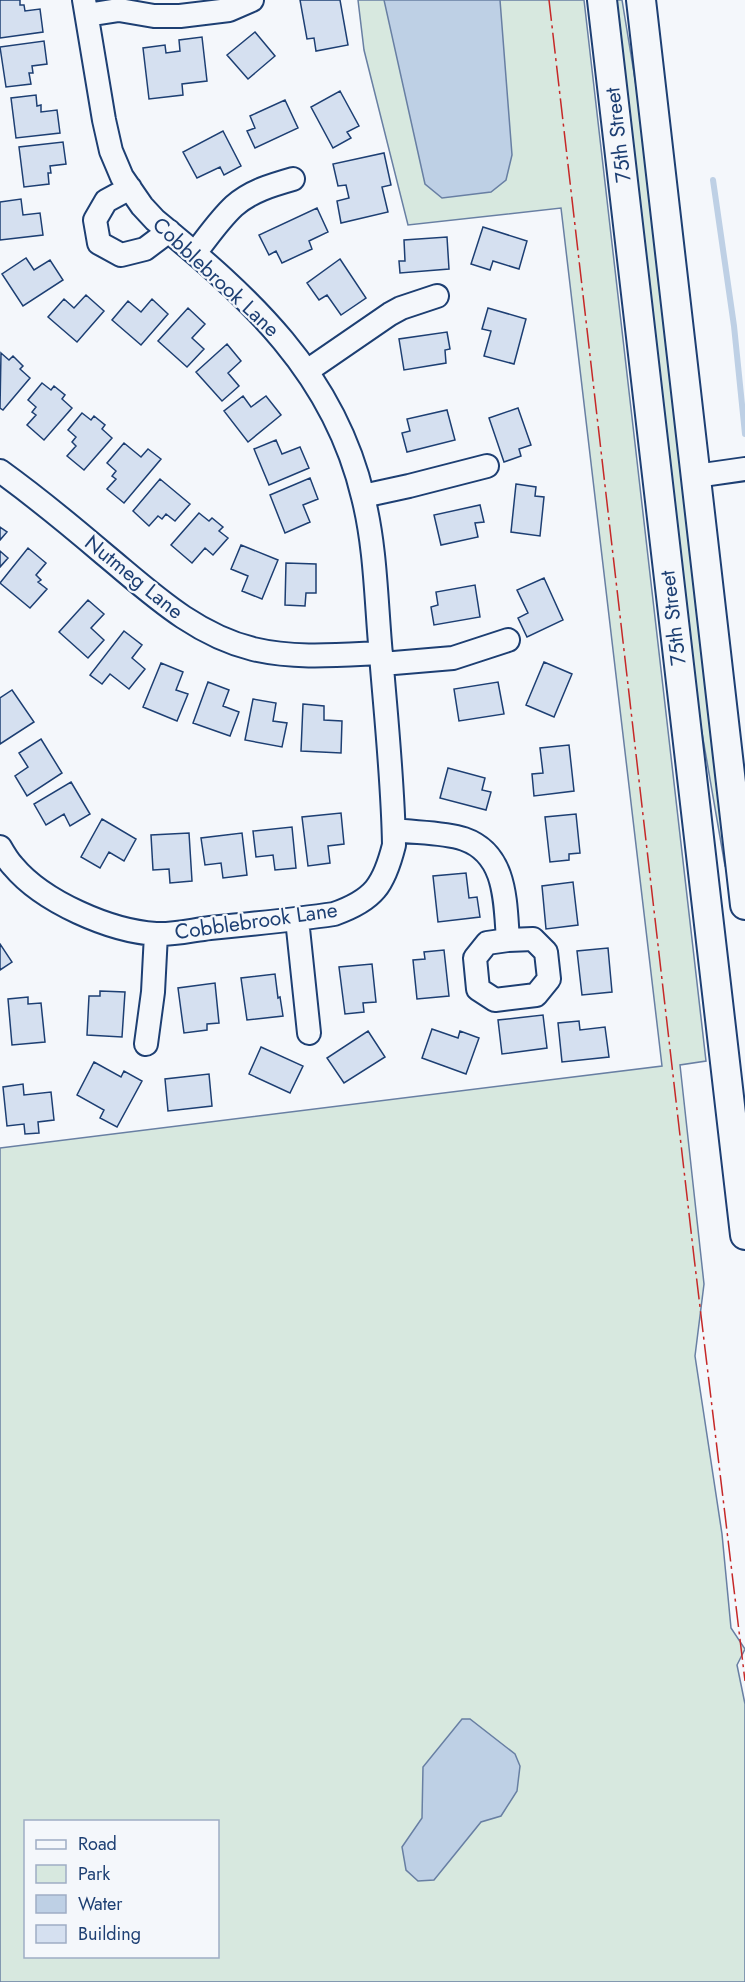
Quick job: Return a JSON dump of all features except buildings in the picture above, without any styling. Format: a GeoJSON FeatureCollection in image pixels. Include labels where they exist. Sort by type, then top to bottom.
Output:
{"type":"FeatureCollection","features":[{"type":"Feature","properties":{"kind":"main road","name":"75th Street"},"geometry":{"type":"LineString","coordinates":[[603,0],[737,1093],[745,1235]]}},
{"type":"Feature","properties":{"kind":"main road","name":"75th Street"},"geometry":{"type":"LineString","coordinates":[[641,0],[745,905]]}},
{"type":"Feature","properties":{"kind":"street"},"geometry":{"type":"LineString","coordinates":[[85,8],[119,10],[154,16],[180,16],[229,10],[252,0]]}},
{"type":"Feature","properties":{"kind":"street","name":"Cobblebrook Lane"},"geometry":{"type":"LineString","coordinates":[[2,853],[13,866],[42,891],[74,911],[111,925],[156,934],[334,914],[355,906],[371,894],[388,869],[394,845],[369,522],[344,436],[321,393],[285,342],[252,306],[142,206],[122,177],[111,151],[104,120],[85,8]]}},
{"type":"Feature","properties":{"kind":"street"},"geometry":{"type":"LineString","coordinates":[[195,253],[234,206],[265,187],[293,179]]}},
{"type":"Feature","properties":{"kind":"street"},"geometry":{"type":"LineString","coordinates":[[130,188],[106,201],[95,220],[99,243],[121,255],[145,249],[169,231]]}},
{"type":"Feature","properties":{"kind":"street"},"geometry":{"type":"LineString","coordinates":[[307,371],[390,314],[437,296]]}},
{"type":"Feature","properties":{"kind":"street"},"geometry":{"type":"LineString","coordinates":[[363,496],[487,466]]}},
{"type":"Feature","properties":{"kind":"street"},"geometry":{"type":"LineString","coordinates":[[696,476],[745,469]]}},
{"type":"Feature","properties":{"kind":"street","name":"Nutmeg Lane"},"geometry":{"type":"LineString","coordinates":[[0,471],[34,495],[162,604],[199,627],[253,649],[308,656],[381,659],[453,658],[508,640]]}},
{"type":"Feature","properties":{"kind":"street"},"geometry":{"type":"LineString","coordinates":[[394,830],[466,840],[490,856],[502,882],[508,940]]}},
{"type":"Feature","properties":{"kind":"street"},"geometry":{"type":"LineString","coordinates":[[297,919],[309,1033]]}},
{"type":"Feature","properties":{"kind":"street"},"geometry":{"type":"LineString","coordinates":[[146,1044],[153,992],[156,934]]}},
{"type":"Feature","properties":{"kind":"green space"},"geometry":{"type":"Polygon","coordinates":[[[358,0],[584,0],[706,1061],[680,1065],[704,1284],[695,1356],[722,1534],[731,1628],[745,1649],[737,1665],[745,1704],[745,1982],[0,1982],[0,1148],[662,1066],[561,208],[408,225],[364,50],[358,0]]]}},
{"type":"Feature","properties":{"kind":"green space"},"geometry":{"type":"Polygon","coordinates":[[[616,0],[622,0],[640,110],[727,866],[725,866],[697,704],[616,0]]]}},
{"type":"Feature","properties":{"kind":"water"},"geometry":{"type":"Polygon","coordinates":[[[384,0],[500,0],[512,155],[506,180],[491,192],[442,198],[425,184],[384,0]]]}},
{"type":"Feature","properties":{"kind":"water"},"geometry":{"type":"Polygon","coordinates":[[[462,1719],[470,1719],[515,1754],[520,1766],[517,1791],[501,1816],[481,1822],[434,1880],[418,1881],[406,1870],[402,1847],[422,1818],[423,1767],[462,1719]]]}},
{"type":"Feature","properties":{"kind":"waterway"},"geometry":{"type":"LineString","coordinates":[[713,180],[734,326],[745,434]]}},
{"type":"Feature","properties":{"kind":"power"},"geometry":{"type":"LineString","coordinates":[[549,0],[745,1681]]}}]}
